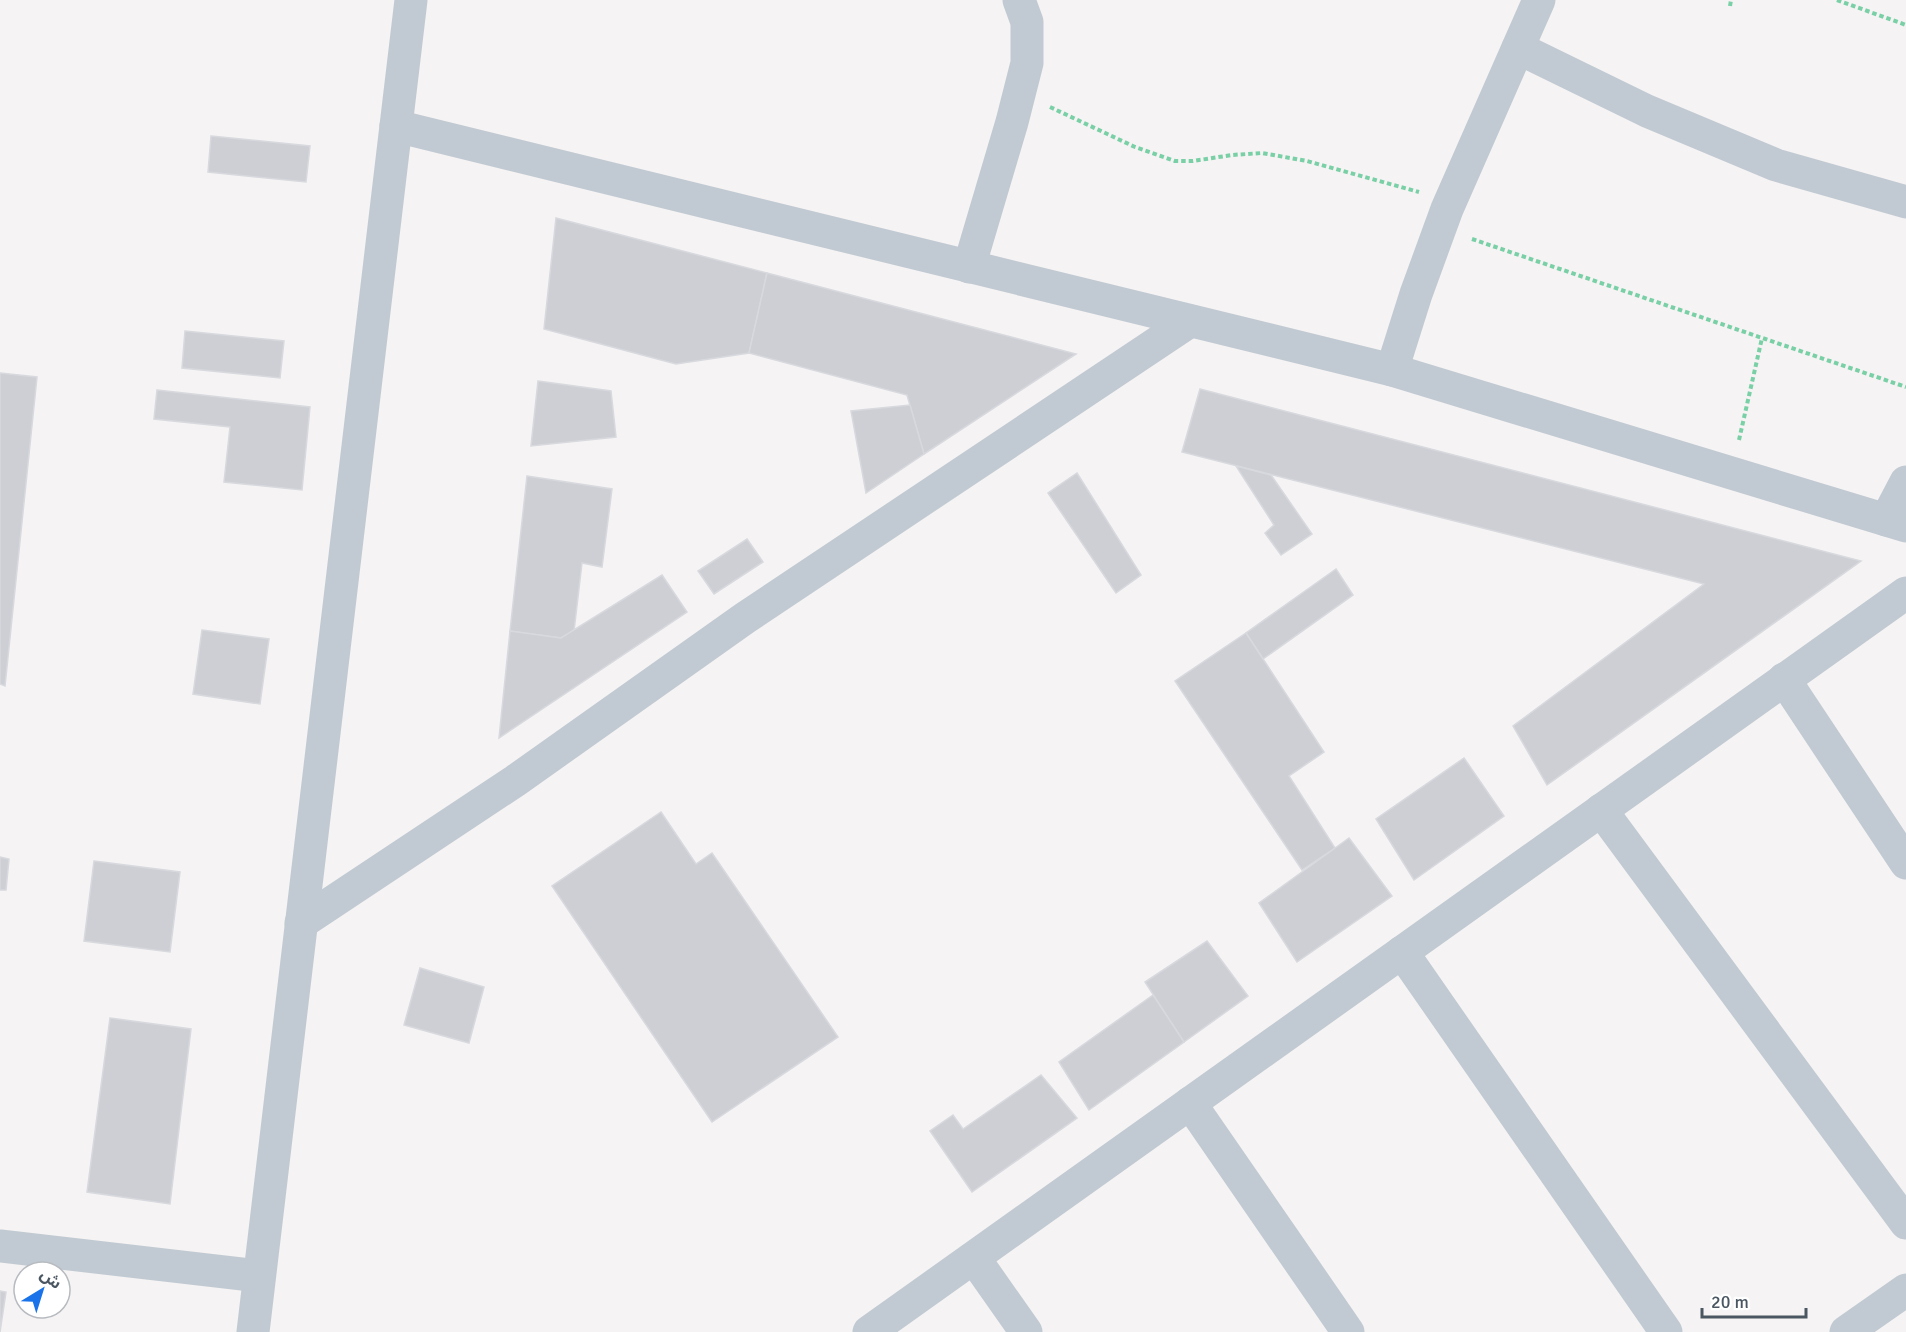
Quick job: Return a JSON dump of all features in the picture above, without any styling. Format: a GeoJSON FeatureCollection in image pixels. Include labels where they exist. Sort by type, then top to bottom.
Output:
{"type":"FeatureCollection","features":[{"type":"Feature","properties":{"kind":"street"},"geometry":{"type":"LineString","coordinates":[[253,1332],[411,0]]}},
{"type":"Feature","properties":{"kind":"street"},"geometry":{"type":"LineString","coordinates":[[1392,370],[1416,294],[1446,214],[1539,0]]}},
{"type":"Feature","properties":{"kind":"street"},"geometry":{"type":"LineString","coordinates":[[969,267],[1027,63],[1027,22],[1022,1]]}},
{"type":"Feature","properties":{"kind":"street"},"geometry":{"type":"LineString","coordinates":[[1518,48],[1647,111],[1776,165],[1906,202]]}},
{"type":"Feature","properties":{"kind":"street"},"geometry":{"type":"LineString","coordinates":[[396,126],[1392,370],[1896,523],[1906,482]]}},
{"type":"Feature","properties":{"kind":"street"},"geometry":{"type":"LineString","coordinates":[[301,922],[515,781],[745,618],[1190,321]]}},
{"type":"Feature","properties":{"kind":"street"},"geometry":{"type":"LineString","coordinates":[[869,1332],[1784,679],[1901,606]]}},
{"type":"Feature","properties":{"kind":"street"},"geometry":{"type":"LineString","coordinates":[[1784,679],[1906,863]]}},
{"type":"Feature","properties":{"kind":"street"},"geometry":{"type":"LineString","coordinates":[[1601,810],[1906,1223]]}},
{"type":"Feature","properties":{"kind":"street"},"geometry":{"type":"LineString","coordinates":[[1402,952],[1666,1332]]}},
{"type":"Feature","properties":{"kind":"street"},"geometry":{"type":"LineString","coordinates":[[1190,1104],[1348,1332]]}},
{"type":"Feature","properties":{"kind":"street"},"geometry":{"type":"LineString","coordinates":[[0,1246],[259,1276]]}},
{"type":"Feature","properties":{"kind":"street"},"geometry":{"type":"LineString","coordinates":[[974,1258],[1026,1332]]}},
{"type":"Feature","properties":{"kind":"street"},"geometry":{"type":"LineString","coordinates":[[1846,1332],[1906,1290]]}},
{"type":"Feature","properties":{"kind":"path"},"geometry":{"type":"LineString","coordinates":[[1730,6],[1731,0]]}},
{"type":"Feature","properties":{"kind":"path"},"geometry":{"type":"LineString","coordinates":[[1837,0],[1906,25]]}},
{"type":"Feature","properties":{"kind":"path"},"geometry":{"type":"LineString","coordinates":[[1020,93],[1135,147],[1175,161],[1262,153],[1307,161],[1762,338],[1906,387]]}},
{"type":"Feature","properties":{"kind":"path"},"geometry":{"type":"LineString","coordinates":[[1731,473],[1762,338]]}},
{"type":"Feature","properties":{"kind":"building"},"geometry":{"type":"Polygon","coordinates":[[[211,136],[310,146],[306,182],[208,172],[211,136]]]}},
{"type":"Feature","properties":{"kind":"building"},"geometry":{"type":"Polygon","coordinates":[[[556,218],[767,273],[749,353],[676,364],[544,329],[556,218]]]}},
{"type":"Feature","properties":{"kind":"building"},"geometry":{"type":"Polygon","coordinates":[[[767,273],[1076,354],[924,454],[907,395],[749,353],[767,273]]]}},
{"type":"Feature","properties":{"kind":"building"},"geometry":{"type":"Polygon","coordinates":[[[185,331],[284,341],[280,378],[182,368],[185,331]]]}},
{"type":"Feature","properties":{"kind":"building"},"geometry":{"type":"Polygon","coordinates":[[[0,373],[37,377],[5,686],[0,684],[0,373]]]}},
{"type":"Feature","properties":{"kind":"building"},"geometry":{"type":"Polygon","coordinates":[[[538,381],[611,391],[616,437],[531,446],[538,381]]]}},
{"type":"Feature","properties":{"kind":"building"},"geometry":{"type":"Polygon","coordinates":[[[1200,389],[1861,561],[1547,785],[1513,726],[1704,584],[1182,452],[1200,389]]]}},
{"type":"Feature","properties":{"kind":"building"},"geometry":{"type":"Polygon","coordinates":[[[157,390],[310,407],[302,490],[224,482],[230,427],[154,419],[157,390]]]}},
{"type":"Feature","properties":{"kind":"building"},"geometry":{"type":"Polygon","coordinates":[[[910,405],[924,454],[866,493],[851,411],[910,405]]]}},
{"type":"Feature","properties":{"kind":"building"},"geometry":{"type":"Polygon","coordinates":[[[1236,466],[1271,475],[1312,534],[1281,555],[1265,533],[1274,525],[1236,466]]]}},
{"type":"Feature","properties":{"kind":"building"},"geometry":{"type":"Polygon","coordinates":[[[1077,473],[1141,575],[1116,593],[1048,493],[1077,473]]]}},
{"type":"Feature","properties":{"kind":"building"},"geometry":{"type":"Polygon","coordinates":[[[527,476],[612,489],[602,567],[582,563],[574,631],[561,638],[510,631],[527,476]]]}},
{"type":"Feature","properties":{"kind":"building"},"geometry":{"type":"Polygon","coordinates":[[[747,539],[763,562],[714,594],[698,571],[747,539]]]}},
{"type":"Feature","properties":{"kind":"building"},"geometry":{"type":"Polygon","coordinates":[[[1336,569],[1353,595],[1263,659],[1246,633],[1336,569]]]}},
{"type":"Feature","properties":{"kind":"building"},"geometry":{"type":"Polygon","coordinates":[[[662,575],[687,612],[499,738],[510,631],[561,638],[662,575]]]}},
{"type":"Feature","properties":{"kind":"building"},"geometry":{"type":"Polygon","coordinates":[[[202,630],[269,639],[260,704],[193,694],[202,630]]]}},
{"type":"Feature","properties":{"kind":"building"},"geometry":{"type":"Polygon","coordinates":[[[1246,633],[1324,752],[1289,776],[1335,848],[1302,870],[1175,681],[1246,633]]]}},
{"type":"Feature","properties":{"kind":"building"},"geometry":{"type":"Polygon","coordinates":[[[1464,758],[1504,816],[1414,880],[1376,819],[1464,758]]]}},
{"type":"Feature","properties":{"kind":"building"},"geometry":{"type":"Polygon","coordinates":[[[661,812],[696,864],[712,853],[838,1037],[712,1122],[552,886],[661,812]]]}},
{"type":"Feature","properties":{"kind":"building"},"geometry":{"type":"Polygon","coordinates":[[[1349,838],[1392,896],[1297,962],[1259,903],[1349,838]]]}},
{"type":"Feature","properties":{"kind":"building"},"geometry":{"type":"Polygon","coordinates":[[[0,857],[9,859],[6,890],[0,890],[0,857]]]}},
{"type":"Feature","properties":{"kind":"building"},"geometry":{"type":"Polygon","coordinates":[[[94,861],[180,872],[170,952],[84,941],[94,861]]]}},
{"type":"Feature","properties":{"kind":"building"},"geometry":{"type":"Polygon","coordinates":[[[1207,941],[1248,996],[1184,1042],[1145,982],[1207,941]]]}},
{"type":"Feature","properties":{"kind":"building"},"geometry":{"type":"Polygon","coordinates":[[[420,968],[484,987],[469,1043],[404,1025],[420,968]]]}},
{"type":"Feature","properties":{"kind":"building"},"geometry":{"type":"Polygon","coordinates":[[[1153,995],[1184,1042],[1089,1110],[1059,1062],[1153,995]]]}},
{"type":"Feature","properties":{"kind":"building"},"geometry":{"type":"Polygon","coordinates":[[[110,1018],[191,1029],[170,1204],[87,1192],[110,1018]]]}},
{"type":"Feature","properties":{"kind":"building"},"geometry":{"type":"Polygon","coordinates":[[[1041,1075],[1077,1118],[972,1192],[930,1131],[953,1115],[963,1129],[1041,1075]]]}},
{"type":"Feature","properties":{"kind":"building"},"geometry":{"type":"Polygon","coordinates":[[[0,1291],[6,1292],[0,1332],[0,1291]]]}}]}
